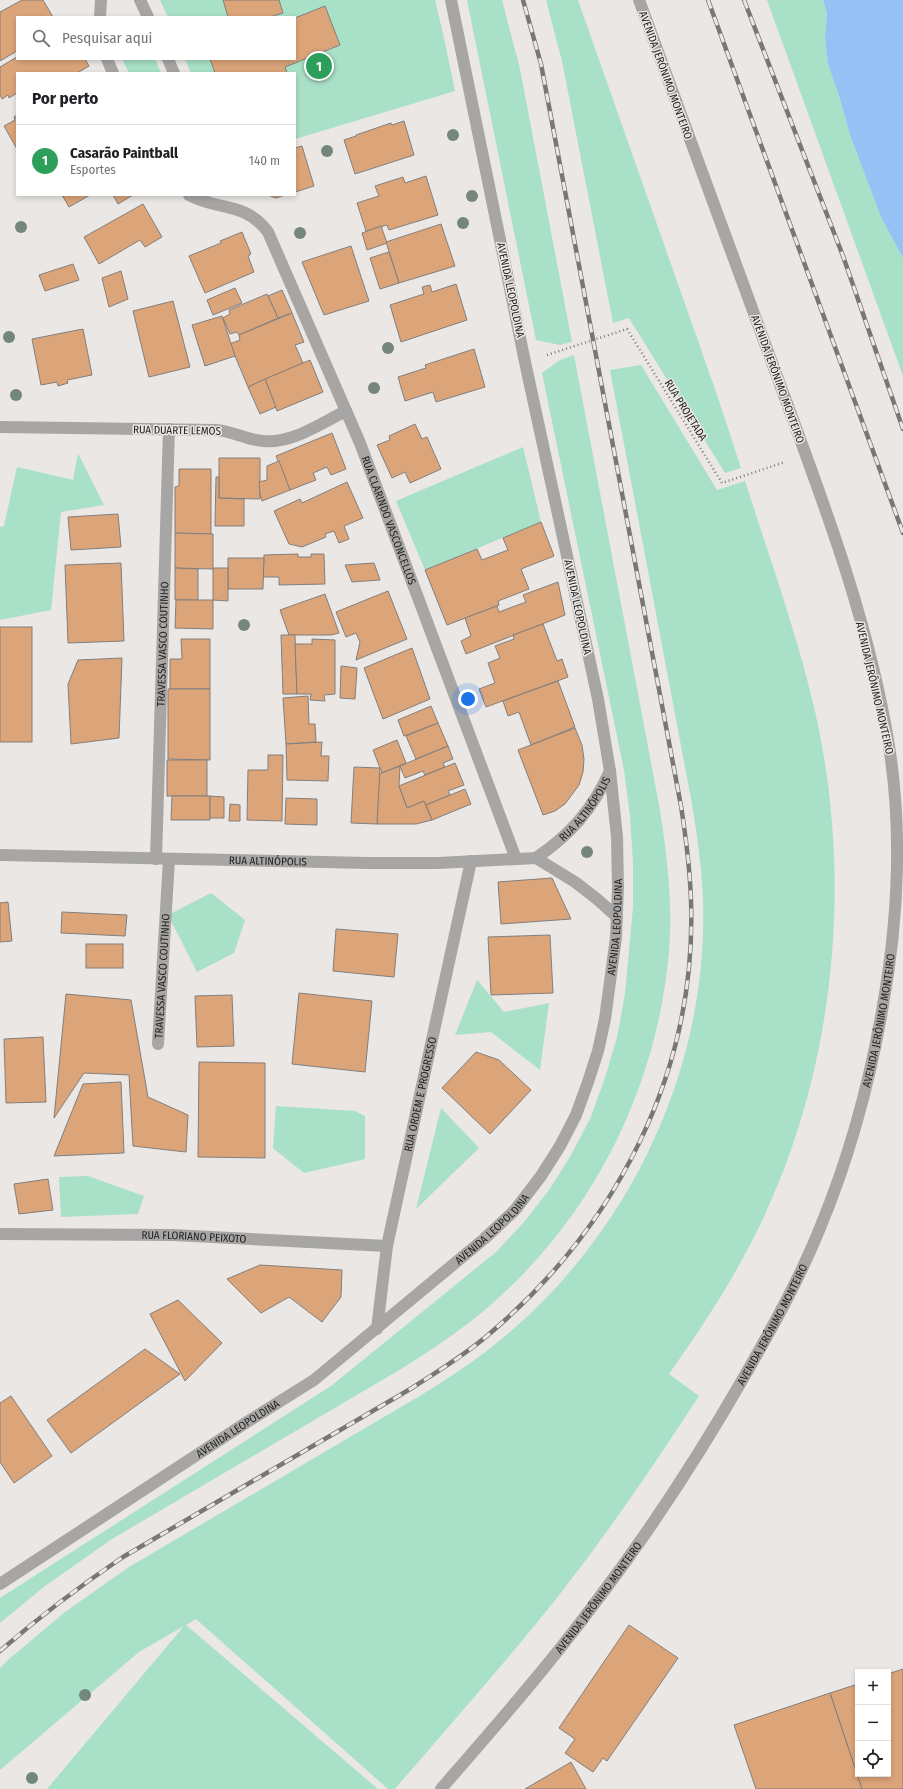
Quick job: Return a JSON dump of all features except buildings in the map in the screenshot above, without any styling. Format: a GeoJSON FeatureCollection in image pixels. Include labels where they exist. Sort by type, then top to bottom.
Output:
{"type":"FeatureCollection","features":[{"type":"Feature","properties":{"kind":"street"},"geometry":{"type":"LineString","coordinates":[[100,16],[101,0]]}},
{"type":"Feature","properties":{"kind":"street"},"geometry":{"type":"LineString","coordinates":[[140,0],[148,16]]}},
{"type":"Feature","properties":{"kind":"street","name":"AVENIDA LEOPOLDINA"},"geometry":{"type":"LineString","coordinates":[[0,1584],[247,1422],[314,1380],[484,1239],[515,1210],[541,1176],[560,1146],[576,1115],[598,1051],[610,987],[617,918],[617,837],[610,771],[598,699],[525,362],[451,0]]}},
{"type":"Feature","properties":{"kind":"street","name":"AVENIDA JERÔNIMO MONTEIRO"},"geometry":{"type":"LineString","coordinates":[[441,1789],[527,1689],[593,1606],[650,1528],[691,1465],[768,1335],[796,1282],[842,1171],[860,1108],[876,1044],[888,979],[895,922],[898,864],[896,806],[890,748],[852,591],[806,455],[639,0]]}},
{"type":"Feature","properties":{"kind":"street"},"geometry":{"type":"LineString","coordinates":[[107,60],[113,72]]}},
{"type":"Feature","properties":{"kind":"street"},"geometry":{"type":"LineString","coordinates":[[168,60],[174,72]]}},
{"type":"Feature","properties":{"kind":"street","name":"RUA CLARINDO VASCONCELLOS"},"geometry":{"type":"LineString","coordinates":[[192,196],[248,213],[256,218],[268,232],[366,458],[516,859]]}},
{"type":"Feature","properties":{"kind":"street"},"geometry":{"type":"LineString","coordinates":[[224,196],[228,207]]}},
{"type":"Feature","properties":{"kind":"street","name":"RUA DUARTE LEMOS"},"geometry":{"type":"LineString","coordinates":[[0,427],[216,430],[233,432],[254,440],[275,442],[296,436],[346,411]]}},
{"type":"Feature","properties":{"kind":"street","name":"TRAVESSA VASCO COUTINHO"},"geometry":{"type":"LineString","coordinates":[[156,859],[169,429]]}},
{"type":"Feature","properties":{"kind":"street","name":"RUA ALTINÓPOLIS"},"geometry":{"type":"LineString","coordinates":[[0,855],[368,863],[438,863],[536,858],[557,844],[576,826],[589,810],[601,791],[610,771]]}},
{"type":"Feature","properties":{"kind":"street"},"geometry":{"type":"LineString","coordinates":[[536,858],[575,882],[597,899],[617,918]]}},
{"type":"Feature","properties":{"kind":"street","name":"TRAVESSA VASCO COUTINHO"},"geometry":{"type":"LineString","coordinates":[[158,1044],[169,859]]}},
{"type":"Feature","properties":{"kind":"street","name":"RUA ORDEM E PROGRESSO"},"geometry":{"type":"LineString","coordinates":[[376,1329],[387,1246],[471,861]]}},
{"type":"Feature","properties":{"kind":"street","name":"RUA FLORIANO PEIXOTO"},"geometry":{"type":"LineString","coordinates":[[0,1234],[173,1235],[387,1246]]}},
{"type":"Feature","properties":{"kind":"path","name":"RUA PROJETADA"},"geometry":{"type":"LineString","coordinates":[[561,351],[627,329],[722,483],[806,455]]}},
{"type":"Feature","properties":{"kind":"green space"},"geometry":{"type":"Polygon","coordinates":[[[160,0],[435,0],[455,91],[296,139],[296,72],[191,72],[185,60],[296,60],[296,16],[168,16],[160,0]]]}},
{"type":"Feature","properties":{"kind":"green space"},"geometry":{"type":"Polygon","coordinates":[[[467,0],[502,0],[520,69],[572,342],[560,345],[536,340],[467,0]]]}},
{"type":"Feature","properties":{"kind":"green space"},"geometry":{"type":"Polygon","coordinates":[[[546,0],[578,0],[716,392],[741,468],[725,473],[629,318],[613,323],[562,61],[546,0]]]}},
{"type":"Feature","properties":{"kind":"green space"},"geometry":{"type":"Polygon","coordinates":[[[767,0],[823,0],[827,13],[825,38],[828,64],[850,135],[881,217],[903,258],[903,376],[767,0]]]}},
{"type":"Feature","properties":{"kind":"green space"},"geometry":{"type":"Polygon","coordinates":[[[122,60],[155,60],[161,72],[128,72],[122,60]]]}},
{"type":"Feature","properties":{"kind":"green space"},"geometry":{"type":"Polygon","coordinates":[[[574,355],[660,810],[670,898],[669,951],[663,999],[652,1046],[637,1092],[619,1136],[596,1178],[570,1218],[540,1255],[507,1290],[469,1323],[401,1369],[112,1539],[45,1586],[0,1623],[0,1598],[331,1386],[496,1252],[524,1222],[549,1190],[571,1155],[590,1119],[605,1078],[617,1037],[625,994],[633,907],[633,863],[630,816],[624,770],[542,373],[560,360],[574,355]]]}},
{"type":"Feature","properties":{"kind":"green space"},"geometry":{"type":"Polygon","coordinates":[[[641,365],[717,490],[745,481],[791,622],[814,707],[827,773],[833,841],[834,909],[830,978],[819,1045],[803,1111],[782,1175],[754,1237],[714,1307],[669,1374],[699,1396],[633,1494],[563,1590],[395,1789],[388,1789],[196,1619],[186,1625],[378,1789],[47,1789],[184,1626],[139,1652],[0,1770],[0,1668],[8,1660],[65,1612],[129,1567],[418,1397],[456,1373],[493,1346],[540,1304],[583,1256],[619,1204],[650,1148],[674,1089],[691,1027],[701,965],[703,901],[692,804],[610,370],[641,365]]]}},
{"type":"Feature","properties":{"kind":"green space"},"geometry":{"type":"Polygon","coordinates":[[[523,447],[541,522],[425,570],[396,501],[523,447]]]}},
{"type":"Feature","properties":{"kind":"green space"},"geometry":{"type":"Polygon","coordinates":[[[78,453],[104,505],[61,512],[51,610],[0,620],[0,527],[4,526],[17,467],[73,480],[78,453]]]}},
{"type":"Feature","properties":{"kind":"green space"},"geometry":{"type":"Polygon","coordinates":[[[211,893],[245,920],[234,953],[197,972],[168,915],[211,893]]]}},
{"type":"Feature","properties":{"kind":"green space"},"geometry":{"type":"Polygon","coordinates":[[[477,980],[504,1012],[549,1003],[540,1070],[491,1032],[455,1035],[477,980]]]}},
{"type":"Feature","properties":{"kind":"green space"},"geometry":{"type":"Polygon","coordinates":[[[276,1106],[355,1111],[365,1116],[365,1159],[304,1173],[273,1148],[276,1106]]]}},
{"type":"Feature","properties":{"kind":"green space"},"geometry":{"type":"Polygon","coordinates":[[[441,1108],[479,1148],[416,1209],[441,1108]]]}},
{"type":"Feature","properties":{"kind":"green space"},"geometry":{"type":"Polygon","coordinates":[[[88,1176],[144,1196],[138,1214],[61,1217],[59,1177],[88,1176]]]}},
{"type":"Feature","properties":{"kind":"water"},"geometry":{"type":"Polygon","coordinates":[[[823,0],[903,0],[903,258],[881,217],[850,135],[828,64],[825,38],[827,13],[823,0]]]}},
{"type":"Feature","properties":{"kind":"railway"},"geometry":{"type":"LineString","coordinates":[[0,1651],[60,1602],[123,1557],[412,1388],[461,1356],[488,1335],[534,1292],[575,1246],[610,1195],[640,1142],[663,1085],[680,1026],[689,964],[691,901],[686,842],[681,806],[541,64],[523,0]]}},
{"type":"Feature","properties":{"kind":"railway"},"geometry":{"type":"LineString","coordinates":[[708,0],[903,533]]}},
{"type":"Feature","properties":{"kind":"railway"},"geometry":{"type":"LineString","coordinates":[[744,0],[843,256],[903,429]]}},
{"type":"Feature","properties":{"kind":"place","name":"Casarão Paintball"},"geometry":{"type":"Point","coordinates":[319,66]}}]}
